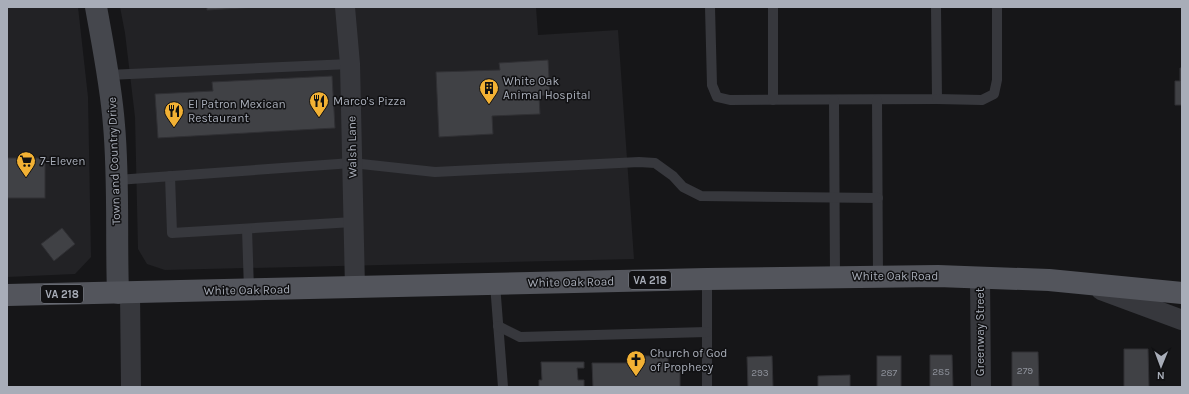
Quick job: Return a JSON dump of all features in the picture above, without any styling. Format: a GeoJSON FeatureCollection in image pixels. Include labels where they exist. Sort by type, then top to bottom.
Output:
{"type":"FeatureCollection","features":[{"type":"Feature","properties":{"kind":"main road","name":"White Oak Road"},"geometry":{"type":"LineString","coordinates":[[7,295],[835,276],[980,277],[1049,280],[1182,293]]}},
{"type":"Feature","properties":{"kind":"street","name":"Town and Country Drive"},"geometry":{"type":"LineString","coordinates":[[96,7],[108,75],[114,126],[124,293]]}},
{"type":"Feature","properties":{"kind":"street","name":"Walsh Lane"},"geometry":{"type":"LineString","coordinates":[[345,7],[350,64],[355,288]]}},
{"type":"Feature","properties":{"kind":"street","name":"Greenway Street"},"geometry":{"type":"LineString","coordinates":[[980,277],[981,387]]}},
{"type":"Feature","properties":{"kind":"street"},"geometry":{"type":"LineString","coordinates":[[1049,280],[1101,290],[1182,320]]}},
{"type":"Feature","properties":{"kind":"street"},"geometry":{"type":"LineString","coordinates":[[124,293],[131,387]]}},
{"type":"Feature","properties":{"kind":"lane"},"geometry":{"type":"LineString","coordinates":[[710,7],[712,85],[717,97],[730,100],[982,100],[994,94],[997,80],[997,7]]}},
{"type":"Feature","properties":{"kind":"lane"},"geometry":{"type":"LineString","coordinates":[[773,7],[774,100]]}},
{"type":"Feature","properties":{"kind":"lane"},"geometry":{"type":"LineString","coordinates":[[936,7],[937,99]]}},
{"type":"Feature","properties":{"kind":"lane"},"geometry":{"type":"LineString","coordinates":[[108,75],[350,64]]}},
{"type":"Feature","properties":{"kind":"lane"},"geometry":{"type":"LineString","coordinates":[[834,100],[835,276]]}},
{"type":"Feature","properties":{"kind":"lane"},"geometry":{"type":"LineString","coordinates":[[877,100],[878,276]]}},
{"type":"Feature","properties":{"kind":"lane"},"geometry":{"type":"LineString","coordinates":[[117,180],[352,163],[435,172],[639,162],[655,163],[683,187],[701,196],[878,198]]}},
{"type":"Feature","properties":{"kind":"lane"},"geometry":{"type":"LineString","coordinates":[[170,176],[172,233],[353,222]]}},
{"type":"Feature","properties":{"kind":"lane"},"geometry":{"type":"LineString","coordinates":[[247,229],[249,290]]}},
{"type":"Feature","properties":{"kind":"lane"},"geometry":{"type":"LineString","coordinates":[[707,279],[707,387]]}},
{"type":"Feature","properties":{"kind":"lane"},"geometry":{"type":"LineString","coordinates":[[495,284],[503,387]]}},
{"type":"Feature","properties":{"kind":"lane"},"geometry":{"type":"LineString","coordinates":[[498,326],[520,337],[707,332]]}},
{"type":"Feature","properties":{"kind":"shaded area"},"geometry":{"type":"Polygon","coordinates":[[[7,7],[78,7],[88,97],[91,257],[75,274],[7,277],[7,7]]]}},
{"type":"Feature","properties":{"kind":"shaded area"},"geometry":{"type":"Polygon","coordinates":[[[120,7],[536,7],[538,35],[618,30],[634,259],[165,270],[147,264],[138,249],[135,117],[125,33],[120,7]]]}},
{"type":"Feature","properties":{"kind":"building"},"geometry":{"type":"Polygon","coordinates":[[[207,7],[258,7],[207,10],[207,7]]]}},
{"type":"Feature","properties":{"kind":"building","name":"White Oak Animal Hospital"},"geometry":{"type":"Polygon","coordinates":[[[548,60],[550,95],[539,96],[540,114],[492,116],[493,134],[439,137],[436,72],[500,70],[499,63],[548,60]]]}},
{"type":"Feature","properties":{"kind":"building"},"geometry":{"type":"Polygon","coordinates":[[[1180,68],[1182,68],[1182,105],[1175,105],[1175,81],[1180,81],[1180,68]]]}},
{"type":"Feature","properties":{"kind":"building"},"geometry":{"type":"Polygon","coordinates":[[[332,76],[335,128],[158,138],[155,94],[213,91],[212,82],[332,76]]]}},
{"type":"Feature","properties":{"kind":"building","name":"7-Eleven"},"geometry":{"type":"Polygon","coordinates":[[[7,158],[45,158],[45,198],[7,198],[7,158]]]}},
{"type":"Feature","properties":{"kind":"building"},"geometry":{"type":"Polygon","coordinates":[[[62,228],[75,244],[54,261],[41,244],[62,228]]]}},
{"type":"Feature","properties":{"kind":"building"},"geometry":{"type":"Polygon","coordinates":[[[1124,349],[1148,349],[1149,387],[1124,387],[1124,349]]]}},
{"type":"Feature","properties":{"kind":"building"},"geometry":{"type":"Polygon","coordinates":[[[1012,352],[1038,352],[1039,387],[1012,387],[1012,352]]]}},
{"type":"Feature","properties":{"kind":"building"},"geometry":{"type":"Polygon","coordinates":[[[930,355],[952,355],[953,387],[930,387],[930,355]]]}},
{"type":"Feature","properties":{"kind":"building","name":"Church of God of Prophecy"},"geometry":{"type":"Polygon","coordinates":[[[634,356],[668,356],[668,367],[680,366],[680,387],[593,387],[592,363],[634,363],[634,356]]]}},
{"type":"Feature","properties":{"kind":"building"},"geometry":{"type":"Polygon","coordinates":[[[772,356],[773,387],[748,387],[747,357],[772,356]]]}},
{"type":"Feature","properties":{"kind":"building"},"geometry":{"type":"Polygon","coordinates":[[[877,356],[901,356],[901,387],[877,387],[877,356]]]}},
{"type":"Feature","properties":{"kind":"building"},"geometry":{"type":"Polygon","coordinates":[[[541,362],[584,362],[584,368],[577,368],[578,380],[584,380],[584,387],[539,387],[539,380],[542,380],[541,362]]]}},
{"type":"Feature","properties":{"kind":"building"},"geometry":{"type":"Polygon","coordinates":[[[850,375],[850,387],[818,387],[818,376],[850,375]]]}},
{"type":"Feature","properties":{"kind":"place","name":"White Oak Animal Hospital"},"geometry":{"type":"Point","coordinates":[489,105]}},
{"type":"Feature","properties":{"kind":"place","name":"Marco's Pizza"},"geometry":{"type":"Point","coordinates":[319,118]}},
{"type":"Feature","properties":{"kind":"place","name":"El Patron Mexican Restaurant"},"geometry":{"type":"Point","coordinates":[174,128]}},
{"type":"Feature","properties":{"kind":"place","name":"7-Eleven"},"geometry":{"type":"Point","coordinates":[26,178]}},
{"type":"Feature","properties":{"kind":"place","name":"Church of God of Prophecy"},"geometry":{"type":"Point","coordinates":[636,377]}}]}
